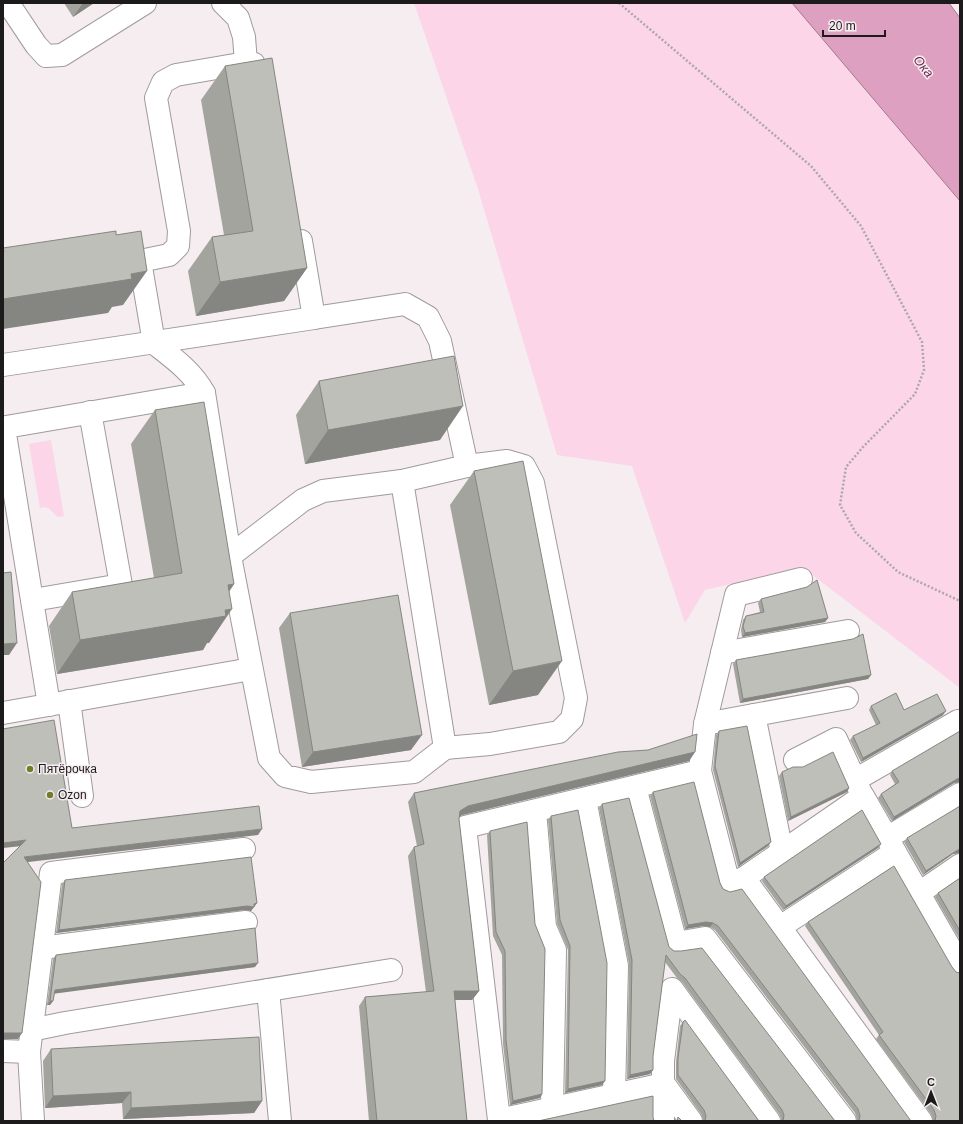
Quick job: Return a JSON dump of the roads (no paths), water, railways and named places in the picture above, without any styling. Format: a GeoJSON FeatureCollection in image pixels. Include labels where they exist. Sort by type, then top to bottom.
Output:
{"type":"FeatureCollection","features":[{"type":"Feature","properties":{"kind":"street"},"geometry":{"type":"LineString","coordinates":[[8,3],[46,56],[62,55],[145,3]]}},
{"type":"Feature","properties":{"kind":"street"},"geometry":{"type":"LineString","coordinates":[[223,3],[238,18],[244,37],[246,63]]}},
{"type":"Feature","properties":{"kind":"street"},"geometry":{"type":"LineString","coordinates":[[140,261],[169,255],[178,246],[179,231],[156,98],[162,82],[176,75],[246,63],[262,66],[272,75]]}},
{"type":"Feature","properties":{"kind":"street"},"geometry":{"type":"LineString","coordinates":[[298,224],[314,318]]}},
{"type":"Feature","properties":{"kind":"street"},"geometry":{"type":"LineString","coordinates":[[111,248],[128,252],[140,261],[154,343],[186,368],[197,380],[204,392],[230,556],[269,758],[285,776],[311,782],[414,772],[445,748],[490,744],[559,732],[572,719],[576,698],[533,483],[524,466],[508,461],[468,466],[402,481],[323,491],[303,500],[230,556]]}},
{"type":"Feature","properties":{"kind":"street"},"geometry":{"type":"LineString","coordinates":[[3,365],[405,304],[428,317],[440,341],[468,466]]}},
{"type":"Feature","properties":{"kind":"street"},"geometry":{"type":"LineString","coordinates":[[82,796],[32,600],[4,434],[6,427],[204,392]]}},
{"type":"Feature","properties":{"kind":"street"},"geometry":{"type":"LineString","coordinates":[[32,600],[121,585],[90,412]]}},
{"type":"Feature","properties":{"kind":"street"},"geometry":{"type":"LineString","coordinates":[[402,481],[445,748]]}},
{"type":"Feature","properties":{"kind":"street"},"geometry":{"type":"LineString","coordinates":[[801,579],[736,595],[705,724],[700,771],[729,884],[744,878],[782,852],[859,788],[958,721]]}},
{"type":"Feature","properties":{"kind":"street"},"geometry":{"type":"LineString","coordinates":[[722,653],[848,631]]}},
{"type":"Feature","properties":{"kind":"street"},"geometry":{"type":"LineString","coordinates":[[3,713],[251,669]]}},
{"type":"Feature","properties":{"kind":"street"},"geometry":{"type":"LineString","coordinates":[[705,724],[847,698]]}},
{"type":"Feature","properties":{"kind":"street"},"geometry":{"type":"LineString","coordinates":[[754,715],[782,852]]}},
{"type":"Feature","properties":{"kind":"street"},"geometry":{"type":"LineString","coordinates":[[795,760],[836,739],[859,788],[891,845],[919,893],[957,950]]}},
{"type":"Feature","properties":{"kind":"street"},"geometry":{"type":"LineString","coordinates":[[664,1084],[499,1120],[465,827],[700,771]]}},
{"type":"Feature","properties":{"kind":"street"},"geometry":{"type":"LineString","coordinates":[[635,787],[676,943],[705,938],[845,1121]]}},
{"type":"Feature","properties":{"kind":"street"},"geometry":{"type":"LineString","coordinates":[[780,927],[960,794]]}},
{"type":"Feature","properties":{"kind":"street"},"geometry":{"type":"LineString","coordinates":[[585,799],[617,966],[614,1095]]}},
{"type":"Feature","properties":{"kind":"street"},"geometry":{"type":"LineString","coordinates":[[535,811],[545,927],[555,950],[552,1108]]}},
{"type":"Feature","properties":{"kind":"street"},"geometry":{"type":"LineString","coordinates":[[33,1121],[29,1052],[51,873],[244,849]]}},
{"type":"Feature","properties":{"kind":"street"},"geometry":{"type":"LineString","coordinates":[[919,893],[960,865]]}},
{"type":"Feature","properties":{"kind":"street"},"geometry":{"type":"LineString","coordinates":[[744,878],[921,1121]]}},
{"type":"Feature","properties":{"kind":"street"},"geometry":{"type":"LineString","coordinates":[[41,948],[246,922]]}},
{"type":"Feature","properties":{"kind":"street"},"geometry":{"type":"LineString","coordinates":[[31,1030],[65,1023],[391,970]]}},
{"type":"Feature","properties":{"kind":"street"},"geometry":{"type":"LineString","coordinates":[[663,1121],[663,1061],[672,989],[768,1121]]}},
{"type":"Feature","properties":{"kind":"street"},"geometry":{"type":"LineString","coordinates":[[268,990],[280,1121]]}},
{"type":"Feature","properties":{"kind":"street"},"geometry":{"type":"LineString","coordinates":[[3,1051],[29,1052]]}},
{"type":"Feature","properties":{"kind":"street"},"geometry":{"type":"LineString","coordinates":[[664,1084],[691,1121]]}},
{"type":"Feature","properties":{"kind":"water","name":"Ока"},"geometry":{"type":"Polygon","coordinates":[[[792,3],[949,3],[960,18],[960,201],[792,3]]]}},
{"type":"Feature","properties":{"kind":"place","name":"Пятёрочка"},"geometry":{"type":"Point","coordinates":[30,769]}},
{"type":"Feature","properties":{"kind":"place","name":"Ozon"},"geometry":{"type":"Point","coordinates":[50,795]}}]}
